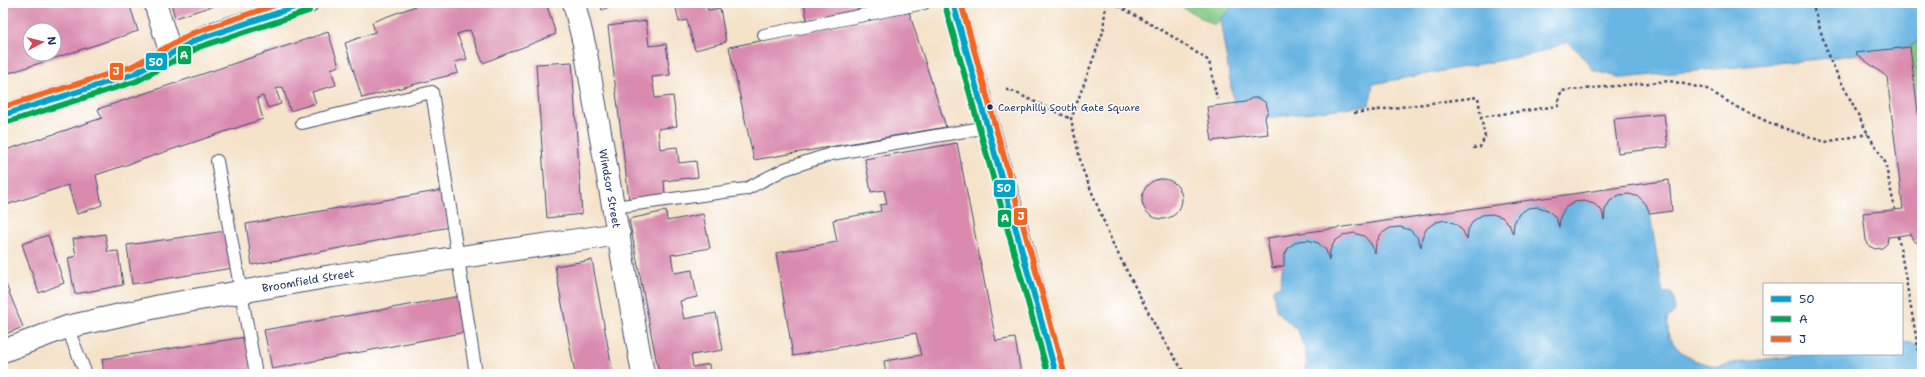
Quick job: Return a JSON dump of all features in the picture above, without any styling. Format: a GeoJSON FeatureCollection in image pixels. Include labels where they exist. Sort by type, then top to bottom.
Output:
{"type":"FeatureCollection","features":[{"type":"Feature","properties":{"kind":"main road"},"geometry":{"type":"LineString","coordinates":[[3,116],[134,74],[214,33],[307,3]]}},
{"type":"Feature","properties":{"kind":"main road"},"geometry":{"type":"LineString","coordinates":[[953,3],[1016,225],[1056,374]]}},
{"type":"Feature","properties":{"kind":"street"},"geometry":{"type":"LineString","coordinates":[[155,3],[171,54]]}},
{"type":"Feature","properties":{"kind":"street","name":"Windsor Street"},"geometry":{"type":"LineString","coordinates":[[574,3],[585,48],[643,374]]}},
{"type":"Feature","properties":{"kind":"street","name":"Broomfield Street"},"geometry":{"type":"LineString","coordinates":[[3,351],[67,327],[166,305],[457,258],[618,234]]}},
{"type":"Feature","properties":{"kind":"lane"},"geometry":{"type":"LineString","coordinates":[[764,35],[924,3]]}},
{"type":"Feature","properties":{"kind":"lane"},"geometry":{"type":"LineString","coordinates":[[302,123],[432,92],[476,374]]}},
{"type":"Feature","properties":{"kind":"lane"},"geometry":{"type":"LineString","coordinates":[[614,207],[746,188],[785,169],[831,154],[988,127]]}},
{"type":"Feature","properties":{"kind":"lane"},"geometry":{"type":"LineString","coordinates":[[217,161],[256,374]]}},
{"type":"Feature","properties":{"kind":"lane"},"geometry":{"type":"LineString","coordinates":[[67,327],[86,374]]}},
{"type":"Feature","properties":{"kind":"path"},"geometry":{"type":"LineString","coordinates":[[1106,3],[1103,32],[1071,119],[1082,168],[1113,244],[1159,333],[1185,374]]}},
{"type":"Feature","properties":{"kind":"path"},"geometry":{"type":"LineString","coordinates":[[1113,3],[1170,35],[1209,61],[1217,99]]}},
{"type":"Feature","properties":{"kind":"path"},"geometry":{"type":"LineString","coordinates":[[1812,3],[1829,58],[1868,134],[1885,162],[1895,210]]}},
{"type":"Feature","properties":{"kind":"path"},"geometry":{"type":"LineString","coordinates":[[1481,117],[1558,106],[1561,91],[1670,81],[1707,89],[1740,109],[1777,126],[1825,142],[1868,134]]}},
{"type":"Feature","properties":{"kind":"path"},"geometry":{"type":"LineString","coordinates":[[1010,90],[1071,119]]}},
{"type":"Feature","properties":{"kind":"path"},"geometry":{"type":"LineString","coordinates":[[1354,113],[1478,97],[1484,137],[1480,147],[1473,148]]}},
{"type":"Feature","properties":{"kind":"path"},"geometry":{"type":"LineString","coordinates":[[1898,236],[1922,369]]}},
{"type":"Feature","properties":{"kind":"green space"},"geometry":{"type":"Polygon","coordinates":[[[1175,3],[1230,3],[1232,9],[1214,25],[1175,3]]]}},
{"type":"Feature","properties":{"kind":"green space"},"geometry":{"type":"Polygon","coordinates":[[[1922,38],[1922,145],[1910,47],[1922,38]]]}},
{"type":"Feature","properties":{"kind":"water"},"geometry":{"type":"Polygon","coordinates":[[[1230,3],[1922,3],[1922,38],[1910,47],[1829,58],[1623,78],[1594,71],[1580,53],[1568,42],[1534,54],[1373,84],[1369,105],[1265,118],[1267,111],[1264,101],[1261,99],[1253,98],[1234,104],[1220,19],[1231,9],[1230,3]]]}},
{"type":"Feature","properties":{"kind":"water"},"geometry":{"type":"Polygon","coordinates":[[[1629,194],[1637,197],[1645,204],[1650,214],[1663,293],[1671,293],[1674,298],[1675,312],[1667,318],[1669,338],[1680,351],[1694,360],[1717,367],[1735,363],[1803,355],[1903,355],[1903,342],[1919,344],[1922,342],[1922,370],[1908,374],[1309,374],[1307,371],[1306,353],[1298,331],[1276,310],[1273,289],[1280,286],[1285,255],[1293,245],[1298,242],[1316,242],[1326,250],[1329,259],[1332,249],[1337,241],[1343,236],[1356,234],[1363,237],[1370,243],[1375,252],[1376,243],[1382,234],[1390,229],[1400,227],[1410,230],[1417,237],[1421,246],[1424,231],[1436,222],[1446,221],[1456,224],[1463,230],[1467,239],[1470,225],[1482,215],[1488,214],[1503,217],[1509,224],[1513,233],[1514,224],[1518,216],[1529,208],[1536,207],[1550,213],[1555,218],[1559,226],[1560,217],[1563,211],[1573,203],[1585,201],[1597,205],[1602,212],[1604,219],[1611,201],[1618,196],[1629,194]]]}},
{"type":"Feature","properties":{"kind":"building"},"geometry":{"type":"Polygon","coordinates":[[[3,3],[129,3],[138,31],[62,56],[62,22],[22,22],[22,62],[43,62],[3,75],[3,3]]]}},
{"type":"Feature","properties":{"kind":"building"},"geometry":{"type":"Polygon","coordinates":[[[171,3],[222,3],[175,18],[171,3]]]}},
{"type":"Feature","properties":{"kind":"building"},"geometry":{"type":"Polygon","coordinates":[[[424,3],[546,3],[556,34],[483,63],[470,30],[457,34],[467,59],[455,62],[458,73],[362,98],[345,43],[375,32],[372,22],[424,3]]]}},
{"type":"Feature","properties":{"kind":"building"},"geometry":{"type":"Polygon","coordinates":[[[600,3],[618,3],[602,10],[600,3]]]}},
{"type":"Feature","properties":{"kind":"building"},"geometry":{"type":"Polygon","coordinates":[[[675,3],[706,3],[708,10],[720,8],[726,42],[695,50],[687,20],[679,22],[675,3]]]}},
{"type":"Feature","properties":{"kind":"building"},"geometry":{"type":"Polygon","coordinates":[[[804,3],[884,3],[885,4],[807,20],[804,3]]]}},
{"type":"Feature","properties":{"kind":"building"},"geometry":{"type":"Polygon","coordinates":[[[909,12],[946,127],[754,160],[729,47],[909,12]]]}},
{"type":"Feature","properties":{"kind":"building"},"geometry":{"type":"Polygon","coordinates":[[[646,21],[649,46],[666,44],[670,75],[652,77],[655,98],[673,96],[677,126],[658,129],[660,149],[677,147],[679,163],[696,161],[698,177],[664,181],[665,194],[629,199],[608,26],[646,21]]]}},
{"type":"Feature","properties":{"kind":"building"},"geometry":{"type":"Polygon","coordinates":[[[328,32],[339,66],[331,69],[336,85],[312,92],[316,103],[290,111],[283,87],[276,89],[281,104],[268,108],[263,96],[257,98],[263,119],[96,175],[102,205],[77,214],[68,185],[3,206],[3,151],[102,118],[98,109],[328,32]]]}},
{"type":"Feature","properties":{"kind":"building"},"geometry":{"type":"Polygon","coordinates":[[[1910,47],[1922,145],[1922,243],[1919,244],[1913,240],[1910,234],[1888,237],[1887,244],[1882,248],[1875,249],[1869,246],[1866,240],[1863,213],[1903,209],[1887,77],[1855,53],[1910,47]]]}},
{"type":"Feature","properties":{"kind":"building"},"geometry":{"type":"Polygon","coordinates":[[[572,62],[582,214],[547,218],[536,64],[572,62]]]}},
{"type":"Feature","properties":{"kind":"building"},"geometry":{"type":"Polygon","coordinates":[[[1252,98],[1259,98],[1266,103],[1268,110],[1265,118],[1268,134],[1212,141],[1207,107],[1245,102],[1252,98]]]}},
{"type":"Feature","properties":{"kind":"building"},"geometry":{"type":"Polygon","coordinates":[[[1664,114],[1668,147],[1618,153],[1614,119],[1664,114]]]}},
{"type":"Feature","properties":{"kind":"building"},"geometry":{"type":"Polygon","coordinates":[[[957,143],[996,341],[1015,338],[1021,374],[886,374],[884,361],[921,355],[916,333],[793,356],[776,253],[837,242],[833,220],[881,211],[880,205],[887,204],[884,190],[871,192],[865,159],[957,143]]]}},
{"type":"Feature","properties":{"kind":"building"},"geometry":{"type":"Polygon","coordinates":[[[1162,179],[1176,185],[1182,199],[1176,213],[1162,219],[1148,213],[1142,199],[1148,185],[1162,179]]]}},
{"type":"Feature","properties":{"kind":"building"},"geometry":{"type":"Polygon","coordinates":[[[1669,180],[1672,211],[1650,214],[1646,204],[1639,197],[1629,194],[1619,195],[1610,201],[1605,210],[1604,220],[1602,211],[1594,204],[1584,201],[1574,202],[1565,208],[1560,217],[1559,227],[1556,218],[1548,210],[1538,207],[1528,208],[1519,214],[1514,223],[1513,234],[1509,224],[1502,217],[1492,214],[1482,215],[1473,221],[1468,230],[1467,240],[1463,231],[1456,224],[1446,220],[1436,222],[1427,228],[1422,237],[1421,247],[1417,237],[1410,230],[1400,227],[1390,228],[1381,234],[1376,243],[1375,253],[1371,244],[1364,236],[1354,233],[1344,235],[1335,241],[1330,250],[1329,260],[1326,250],[1318,243],[1308,240],[1298,241],[1289,247],[1284,256],[1284,266],[1272,268],[1267,238],[1669,180]]]}},
{"type":"Feature","properties":{"kind":"building"},"geometry":{"type":"Polygon","coordinates":[[[443,190],[449,227],[252,265],[246,224],[443,190]]]}},
{"type":"Feature","properties":{"kind":"building"},"geometry":{"type":"Polygon","coordinates":[[[666,211],[667,221],[703,214],[710,248],[671,255],[674,273],[692,270],[697,297],[680,301],[684,319],[716,313],[723,350],[691,355],[693,367],[709,364],[710,374],[659,374],[629,219],[666,211]]]}},
{"type":"Feature","properties":{"kind":"building"},"geometry":{"type":"Polygon","coordinates":[[[226,231],[233,268],[132,284],[127,245],[226,231]]]}},
{"type":"Feature","properties":{"kind":"building"},"geometry":{"type":"Polygon","coordinates":[[[105,234],[108,252],[118,251],[123,285],[75,294],[68,258],[76,256],[73,239],[105,234]]]}},
{"type":"Feature","properties":{"kind":"building"},"geometry":{"type":"Polygon","coordinates":[[[48,235],[64,283],[39,293],[22,244],[48,235]]]}},
{"type":"Feature","properties":{"kind":"building"},"geometry":{"type":"Polygon","coordinates":[[[592,260],[613,374],[575,374],[555,266],[592,260]]]}},
{"type":"Feature","properties":{"kind":"building"},"geometry":{"type":"Polygon","coordinates":[[[5,282],[23,327],[3,335],[3,283],[5,282]]]}},
{"type":"Feature","properties":{"kind":"building"},"geometry":{"type":"Polygon","coordinates":[[[461,296],[466,332],[272,369],[264,330],[461,296]]]}},
{"type":"Feature","properties":{"kind":"building"},"geometry":{"type":"Polygon","coordinates":[[[246,337],[252,374],[104,374],[102,359],[246,337]]]}},
{"type":"Feature","properties":{"kind":"transit line","name":"J"},"geometry":{"type":"LineString","coordinates":[[3,107],[131,67],[193,33],[281,3]]}},
{"type":"Feature","properties":{"kind":"transit line","name":"50"},"geometry":{"type":"LineString","coordinates":[[3,115],[134,74],[196,40],[307,3]]}},
{"type":"Feature","properties":{"kind":"transit line","name":"50"},"geometry":{"type":"LineString","coordinates":[[953,3],[1056,374]]}},
{"type":"Feature","properties":{"kind":"transit line","name":"J"},"geometry":{"type":"LineString","coordinates":[[961,3],[1064,372]]}},
{"type":"Feature","properties":{"kind":"transit line","name":"A"},"geometry":{"type":"LineString","coordinates":[[945,5],[1048,374]]}},
{"type":"Feature","properties":{"kind":"transit line","name":"A"},"geometry":{"type":"LineString","coordinates":[[5,123],[137,81],[199,47],[309,11]]}},
{"type":"Feature","properties":{"kind":"place","name":"Caerphilly South Gate Square"},"geometry":{"type":"Point","coordinates":[990,107]}}]}
